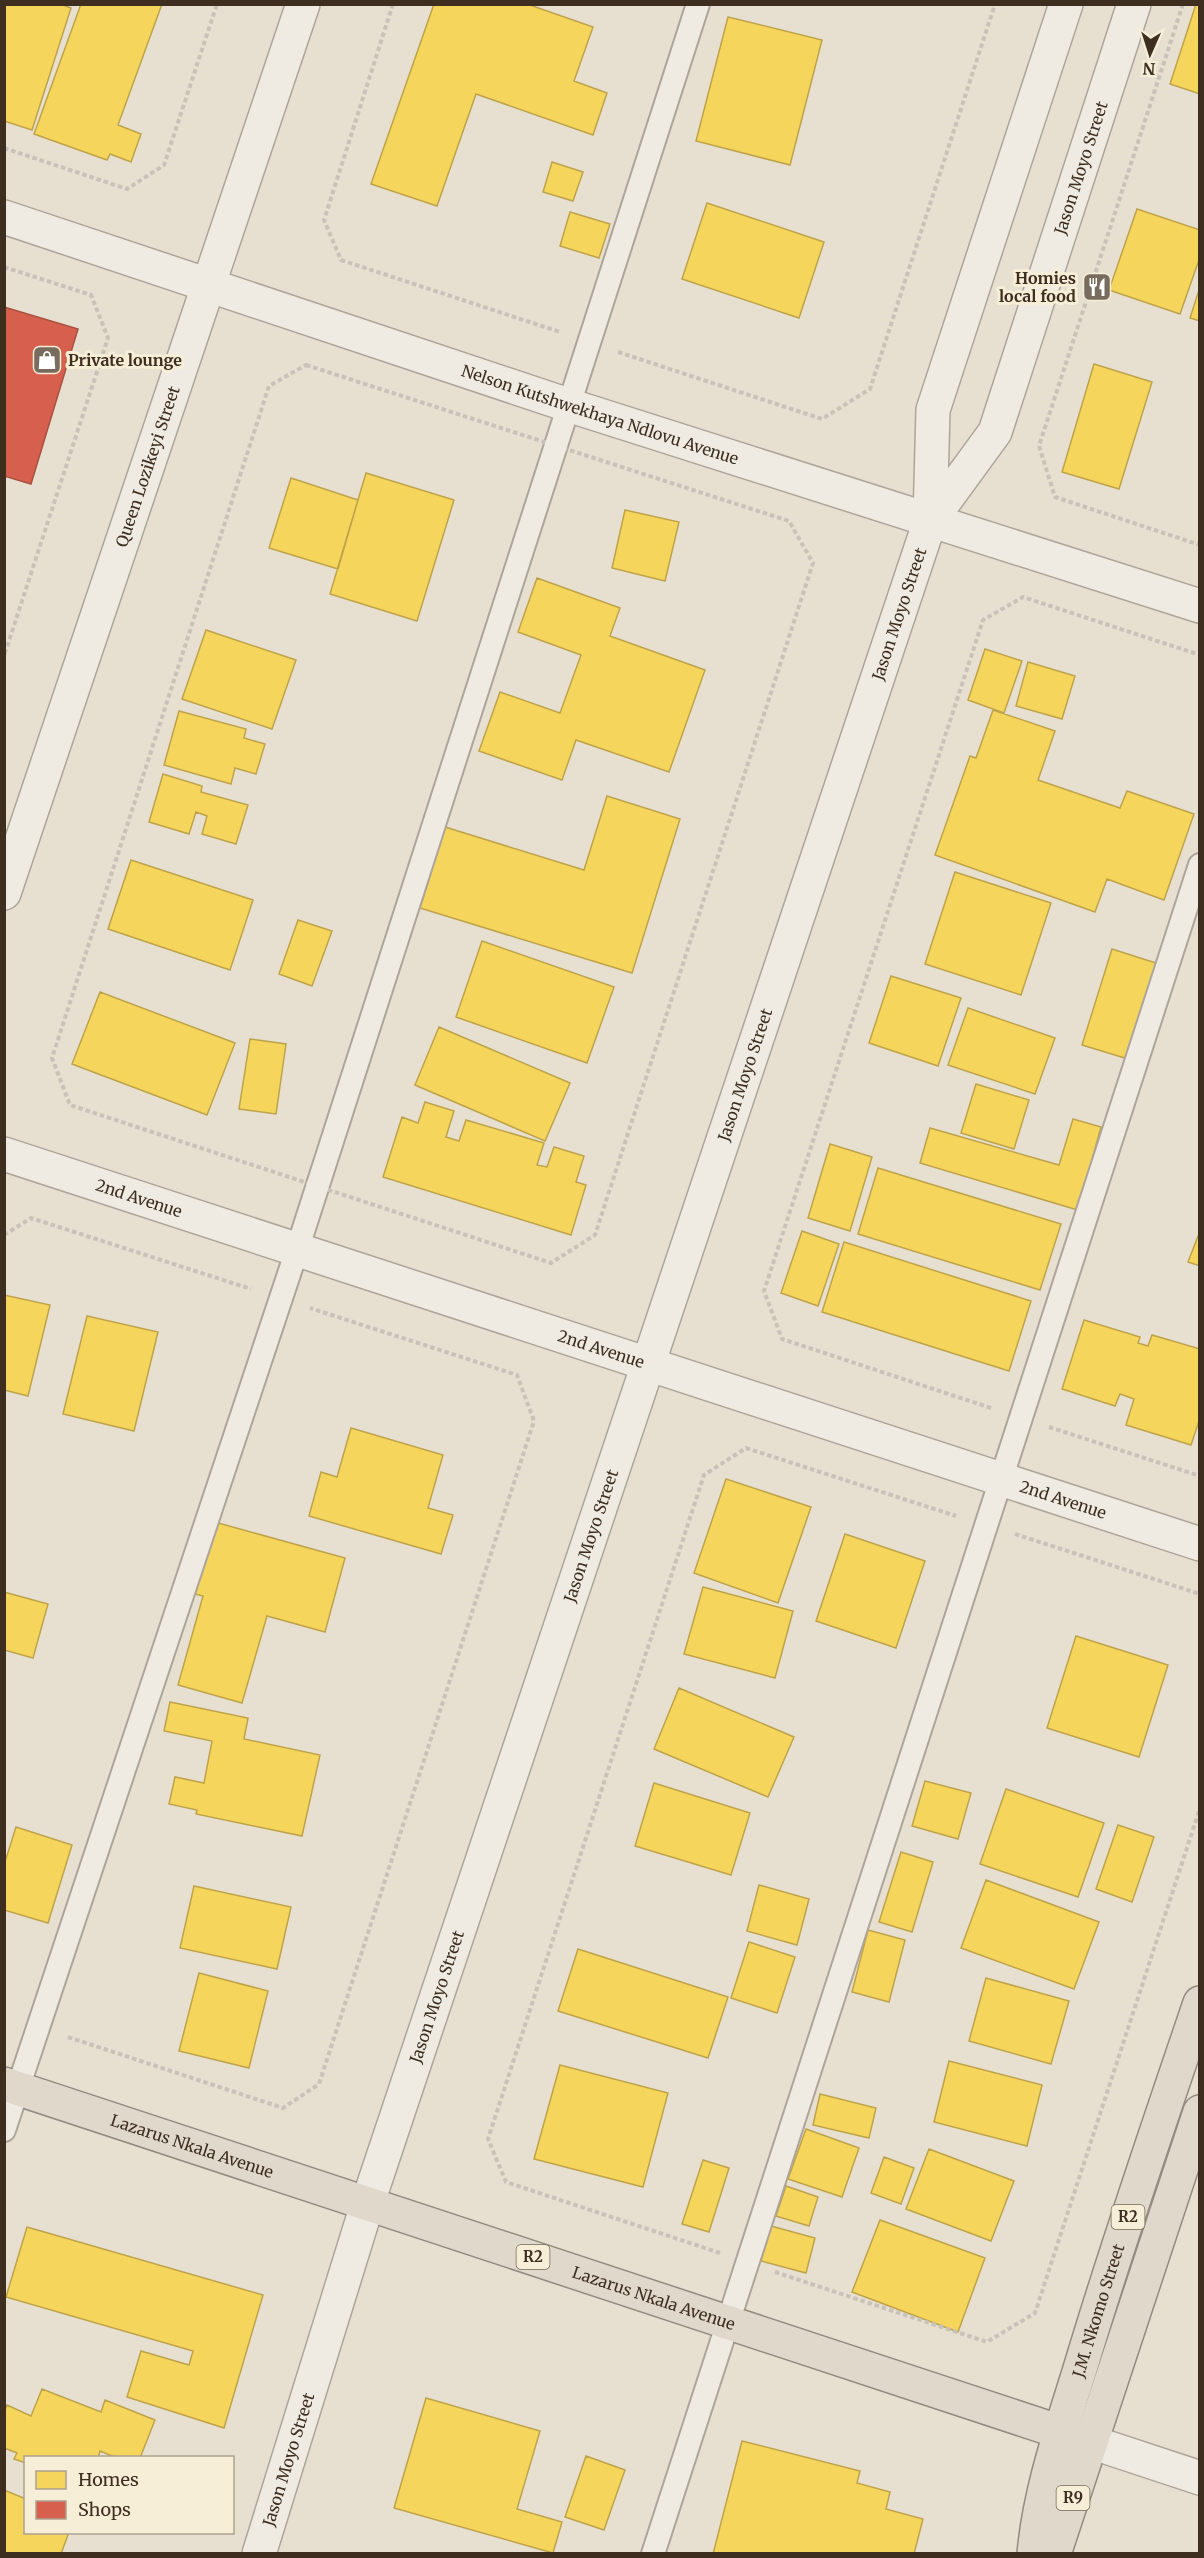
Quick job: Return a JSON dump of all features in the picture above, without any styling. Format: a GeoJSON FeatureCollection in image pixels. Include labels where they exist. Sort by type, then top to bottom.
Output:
{"type":"FeatureCollection","features":[{"type":"Feature","properties":{"kind":"highway","name":"J.M. Nkomo Street"},"geometry":{"type":"LineString","coordinates":[[1034,2553],[1036,2532],[1060,2433],[1104,2290],[1200,2003]]}},
{"type":"Feature","properties":{"kind":"highway","name":"Lazarus Nkala Avenue"},"geometry":{"type":"LineString","coordinates":[[11,2086],[1091,2442]]}},
{"type":"Feature","properties":{"kind":"highway","name":"J.M. Nkomo Street"},"geometry":{"type":"LineString","coordinates":[[1091,2442],[1200,2112]]}},
{"type":"Feature","properties":{"kind":"highway","name":"R9"},"geometry":{"type":"LineString","coordinates":[[1054,2553],[1091,2442]]}},
{"type":"Feature","properties":{"kind":"street","name":"Queen Lozikeyi Street"},"geometry":{"type":"LineString","coordinates":[[4,893],[303,4]]}},
{"type":"Feature","properties":{"kind":"street","name":"Jason Moyo Street"},"geometry":{"type":"LineString","coordinates":[[259,2553],[368,2202],[930,521],[933,410],[1066,4]]}},
{"type":"Feature","properties":{"kind":"street","name":"Jason Moyo Street"},"geometry":{"type":"LineString","coordinates":[[930,521],[995,432],[1134,4]]}},
{"type":"Feature","properties":{"kind":"street","name":"Nelson Kutshwekhaya Ndlovu Avenue"},"geometry":{"type":"LineString","coordinates":[[4,217],[568,405],[1200,606]]}},
{"type":"Feature","properties":{"kind":"street","name":"2nd Avenue"},"geometry":{"type":"LineString","coordinates":[[4,1154],[1200,1544]]}},
{"type":"Feature","properties":{"kind":"street","name":"Lazarus Nkala Avenue"},"geometry":{"type":"LineString","coordinates":[[1091,2442],[1200,2478]]}},
{"type":"Feature","properties":{"kind":"lane"},"geometry":{"type":"LineString","coordinates":[[4,2130],[11,2086],[38,2027],[281,1299],[699,4]]}},
{"type":"Feature","properties":{"kind":"lane"},"geometry":{"type":"LineString","coordinates":[[653,2553],[1200,865]]}},
{"type":"Feature","properties":{"kind":"path"},"geometry":{"type":"LineString","coordinates":[[4,148],[127,189],[165,165],[217,4]]}},
{"type":"Feature","properties":{"kind":"path"},"geometry":{"type":"LineString","coordinates":[[393,4],[324,220],[341,260],[822,419],[870,389],[995,4]]}},
{"type":"Feature","properties":{"kind":"path"},"geometry":{"type":"LineString","coordinates":[[1183,4],[1039,446],[1055,497],[1200,545]]}},
{"type":"Feature","properties":{"kind":"path"},"geometry":{"type":"LineString","coordinates":[[4,267],[91,295],[108,338],[4,656]]}},
{"type":"Feature","properties":{"kind":"path"},"geometry":{"type":"LineString","coordinates":[[1200,655],[1023,597],[983,620],[764,1291],[782,1339],[1200,1476]]}},
{"type":"Feature","properties":{"kind":"path"},"geometry":{"type":"LineString","coordinates":[[4,1234],[31,1218],[517,1375],[534,1420],[319,2084],[283,2108],[38,2027]]}},
{"type":"Feature","properties":{"kind":"path"},"geometry":{"type":"LineString","coordinates":[[1200,1594],[746,1448],[704,1475],[488,2139],[506,2182],[987,2342],[1035,2313],[1200,1808]]}},
{"type":"Feature","properties":{"kind":"building: Homes"},"geometry":{"type":"Polygon","coordinates":[[[4,4],[60,4],[71,8],[32,130],[4,121],[4,4]]]}},
{"type":"Feature","properties":{"kind":"building: Homes"},"geometry":{"type":"Polygon","coordinates":[[[81,4],[162,4],[118,125],[141,134],[131,162],[110,154],[107,160],[34,134],[81,4]]]}},
{"type":"Feature","properties":{"kind":"building: Homes"},"geometry":{"type":"Polygon","coordinates":[[[434,4],[527,4],[593,27],[574,81],[607,93],[593,135],[476,94],[437,206],[371,184],[434,4]]]}},
{"type":"Feature","properties":{"kind":"building: Homes"},"geometry":{"type":"Polygon","coordinates":[[[1196,4],[1200,4],[1200,94],[1170,84],[1196,4]]]}},
{"type":"Feature","properties":{"kind":"building: Homes"},"geometry":{"type":"Polygon","coordinates":[[[728,17],[822,40],[790,165],[696,141],[728,17]]]}},
{"type":"Feature","properties":{"kind":"building: Homes"},"geometry":{"type":"Polygon","coordinates":[[[552,162],[583,172],[573,201],[543,192],[552,162]]]}},
{"type":"Feature","properties":{"kind":"building: Homes"},"geometry":{"type":"Polygon","coordinates":[[[707,203],[824,242],[799,318],[682,279],[707,203]]]}},
{"type":"Feature","properties":{"kind":"building: Homes"},"geometry":{"type":"Polygon","coordinates":[[[1137,209],[1200,230],[1200,257],[1180,314],[1109,290],[1137,209]]]}},
{"type":"Feature","properties":{"kind":"building: Homes"},"geometry":{"type":"Polygon","coordinates":[[[570,212],[610,224],[599,258],[560,246],[570,212]]]}},
{"type":"Feature","properties":{"kind":"building: Homes"},"geometry":{"type":"Polygon","coordinates":[[[1200,287],[1200,321],[1190,318],[1200,287]]]}},
{"type":"Feature","properties":{"kind":"building: Homes"},"geometry":{"type":"Polygon","coordinates":[[[1094,364],[1152,382],[1119,489],[1062,472],[1094,364]]]}},
{"type":"Feature","properties":{"kind":"building: Homes"},"geometry":{"type":"Polygon","coordinates":[[[366,473],[454,500],[417,621],[330,594],[366,473]]]}},
{"type":"Feature","properties":{"kind":"building: Homes"},"geometry":{"type":"Polygon","coordinates":[[[291,478],[358,500],[338,569],[269,548],[291,478]]]}},
{"type":"Feature","properties":{"kind":"building: Homes"},"geometry":{"type":"Polygon","coordinates":[[[625,510],[679,522],[665,581],[612,568],[625,510]]]}},
{"type":"Feature","properties":{"kind":"building: Homes"},"geometry":{"type":"Polygon","coordinates":[[[537,578],[620,608],[610,636],[705,670],[669,772],[576,740],[562,780],[479,751],[500,692],[560,713],[581,655],[518,632],[537,578]]]}},
{"type":"Feature","properties":{"kind":"building: Homes"},"geometry":{"type":"Polygon","coordinates":[[[206,630],[296,660],[272,729],[182,699],[206,630]]]}},
{"type":"Feature","properties":{"kind":"building: Homes"},"geometry":{"type":"Polygon","coordinates":[[[985,649],[1022,661],[1004,713],[968,700],[985,649]]]}},
{"type":"Feature","properties":{"kind":"building: Homes"},"geometry":{"type":"Polygon","coordinates":[[[1028,662],[1075,676],[1062,719],[1016,706],[1028,662]]]}},
{"type":"Feature","properties":{"kind":"building: Homes"},"geometry":{"type":"Polygon","coordinates":[[[993,710],[1055,731],[1038,780],[1120,808],[1127,791],[1194,814],[1164,900],[1107,879],[1095,912],[935,855],[970,756],[976,758],[993,710]]]}},
{"type":"Feature","properties":{"kind":"building: Homes"},"geometry":{"type":"Polygon","coordinates":[[[179,711],[246,729],[244,738],[265,744],[256,774],[235,768],[231,784],[164,765],[179,711]]]}},
{"type":"Feature","properties":{"kind":"building: Homes"},"geometry":{"type":"Polygon","coordinates":[[[163,774],[202,786],[201,792],[248,805],[236,844],[202,834],[207,816],[196,812],[189,834],[149,822],[163,774]]]}},
{"type":"Feature","properties":{"kind":"building: Homes"},"geometry":{"type":"Polygon","coordinates":[[[607,796],[680,819],[632,973],[420,908],[445,827],[584,870],[607,796]]]}},
{"type":"Feature","properties":{"kind":"building: Homes"},"geometry":{"type":"Polygon","coordinates":[[[131,860],[253,900],[230,970],[108,929],[131,860]]]}},
{"type":"Feature","properties":{"kind":"building: Homes"},"geometry":{"type":"Polygon","coordinates":[[[955,872],[1051,903],[1021,995],[925,964],[955,872]]]}},
{"type":"Feature","properties":{"kind":"building: Homes"},"geometry":{"type":"Polygon","coordinates":[[[298,920],[332,931],[312,986],[279,974],[298,920]]]}},
{"type":"Feature","properties":{"kind":"building: Homes"},"geometry":{"type":"Polygon","coordinates":[[[482,941],[614,987],[587,1063],[456,1017],[482,941]]]}},
{"type":"Feature","properties":{"kind":"building: Homes"},"geometry":{"type":"Polygon","coordinates":[[[1112,949],[1159,964],[1128,1059],[1082,1045],[1112,949]]]}},
{"type":"Feature","properties":{"kind":"building: Homes"},"geometry":{"type":"Polygon","coordinates":[[[891,976],[961,998],[938,1066],[869,1043],[891,976]]]}},
{"type":"Feature","properties":{"kind":"building: Homes"},"geometry":{"type":"Polygon","coordinates":[[[100,992],[235,1043],[207,1115],[72,1064],[100,992]]]}},
{"type":"Feature","properties":{"kind":"building: Homes"},"geometry":{"type":"Polygon","coordinates":[[[968,1008],[1055,1038],[1035,1094],[948,1065],[968,1008]]]}},
{"type":"Feature","properties":{"kind":"building: Homes"},"geometry":{"type":"Polygon","coordinates":[[[439,1027],[570,1083],[545,1141],[415,1085],[439,1027]]]}},
{"type":"Feature","properties":{"kind":"building: Homes"},"geometry":{"type":"Polygon","coordinates":[[[250,1039],[286,1044],[276,1114],[239,1109],[250,1039]]]}},
{"type":"Feature","properties":{"kind":"building: Homes"},"geometry":{"type":"Polygon","coordinates":[[[976,1084],[1029,1100],[1014,1149],[961,1133],[976,1084]]]}},
{"type":"Feature","properties":{"kind":"building: Homes"},"geometry":{"type":"Polygon","coordinates":[[[425,1102],[454,1111],[446,1137],[459,1141],[466,1120],[544,1143],[537,1165],[547,1167],[554,1147],[584,1156],[576,1182],[586,1185],[571,1235],[383,1177],[402,1117],[418,1123],[425,1102]]]}},
{"type":"Feature","properties":{"kind":"building: Homes"},"geometry":{"type":"Polygon","coordinates":[[[1073,1119],[1101,1127],[1081,1211],[920,1163],[930,1128],[1059,1165],[1073,1119]]]}},
{"type":"Feature","properties":{"kind":"building: Homes"},"geometry":{"type":"Polygon","coordinates":[[[830,1144],[872,1157],[850,1231],[808,1218],[830,1144]]]}},
{"type":"Feature","properties":{"kind":"building: Homes"},"geometry":{"type":"Polygon","coordinates":[[[878,1168],[1061,1224],[1040,1290],[858,1234],[878,1168]]]}},
{"type":"Feature","properties":{"kind":"building: Homes"},"geometry":{"type":"Polygon","coordinates":[[[802,1231],[839,1244],[818,1306],[781,1293],[802,1231]]]}},
{"type":"Feature","properties":{"kind":"building: Homes"},"geometry":{"type":"Polygon","coordinates":[[[1200,1231],[1200,1266],[1188,1262],[1200,1231]]]}},
{"type":"Feature","properties":{"kind":"building: Homes"},"geometry":{"type":"Polygon","coordinates":[[[844,1242],[1031,1301],[1009,1371],[822,1312],[844,1242]]]}},
{"type":"Feature","properties":{"kind":"building: Homes"},"geometry":{"type":"Polygon","coordinates":[[[4,1295],[50,1305],[28,1396],[4,1390],[4,1295]]]}},
{"type":"Feature","properties":{"kind":"building: Homes"},"geometry":{"type":"Polygon","coordinates":[[[87,1316],[158,1332],[134,1431],[63,1414],[87,1316]]]}},
{"type":"Feature","properties":{"kind":"building: Homes"},"geometry":{"type":"Polygon","coordinates":[[[1084,1320],[1140,1337],[1138,1343],[1148,1346],[1152,1335],[1200,1349],[1200,1418],[1191,1445],[1126,1425],[1134,1399],[1120,1394],[1115,1406],[1062,1389],[1084,1320]]]}},
{"type":"Feature","properties":{"kind":"building: Homes"},"geometry":{"type":"Polygon","coordinates":[[[351,1428],[443,1455],[428,1508],[453,1515],[441,1554],[309,1516],[321,1472],[337,1477],[351,1428]]]}},
{"type":"Feature","properties":{"kind":"building: Homes"},"geometry":{"type":"Polygon","coordinates":[[[726,1479],[811,1507],[778,1603],[694,1573],[726,1479]]]}},
{"type":"Feature","properties":{"kind":"building: Homes"},"geometry":{"type":"Polygon","coordinates":[[[211,1521],[345,1558],[325,1632],[267,1616],[242,1703],[178,1685],[203,1596],[191,1593],[211,1521]]]}},
{"type":"Feature","properties":{"kind":"building: Homes"},"geometry":{"type":"Polygon","coordinates":[[[845,1534],[925,1561],[896,1648],[816,1621],[845,1534]]]}},
{"type":"Feature","properties":{"kind":"building: Homes"},"geometry":{"type":"Polygon","coordinates":[[[703,1587],[793,1611],[775,1678],[684,1654],[703,1587]]]}},
{"type":"Feature","properties":{"kind":"building: Homes"},"geometry":{"type":"Polygon","coordinates":[[[4,1592],[48,1604],[33,1658],[4,1650],[4,1592]]]}},
{"type":"Feature","properties":{"kind":"building: Homes"},"geometry":{"type":"Polygon","coordinates":[[[1076,1636],[1168,1665],[1139,1757],[1047,1728],[1076,1636]]]}},
{"type":"Feature","properties":{"kind":"building: Homes"},"geometry":{"type":"Polygon","coordinates":[[[679,1688],[794,1737],[768,1797],[654,1749],[679,1688]]]}},
{"type":"Feature","properties":{"kind":"building: Homes"},"geometry":{"type":"Polygon","coordinates":[[[170,1702],[248,1718],[244,1739],[320,1755],[302,1836],[196,1814],[197,1810],[169,1804],[175,1777],[204,1783],[212,1741],[164,1731],[170,1702]]]}},
{"type":"Feature","properties":{"kind":"building: Homes"},"geometry":{"type":"Polygon","coordinates":[[[925,1781],[971,1793],[958,1839],[912,1826],[925,1781]]]}},
{"type":"Feature","properties":{"kind":"building: Homes"},"geometry":{"type":"Polygon","coordinates":[[[654,1783],[750,1813],[731,1875],[635,1846],[654,1783]]]}},
{"type":"Feature","properties":{"kind":"building: Homes"},"geometry":{"type":"Polygon","coordinates":[[[1006,1789],[1104,1823],[1078,1897],[980,1864],[1006,1789]]]}},
{"type":"Feature","properties":{"kind":"building: Homes"},"geometry":{"type":"Polygon","coordinates":[[[1118,1825],[1154,1837],[1132,1902],[1096,1889],[1118,1825]]]}},
{"type":"Feature","properties":{"kind":"building: Homes"},"geometry":{"type":"Polygon","coordinates":[[[16,1827],[72,1845],[48,1923],[4,1910],[4,1865],[16,1827]]]}},
{"type":"Feature","properties":{"kind":"building: Homes"},"geometry":{"type":"Polygon","coordinates":[[[901,1852],[933,1862],[912,1932],[879,1922],[901,1852]]]}},
{"type":"Feature","properties":{"kind":"building: Homes"},"geometry":{"type":"Polygon","coordinates":[[[986,1880],[1099,1922],[1074,1989],[961,1948],[986,1880]]]}},
{"type":"Feature","properties":{"kind":"building: Homes"},"geometry":{"type":"Polygon","coordinates":[[[759,1885],[809,1899],[797,1945],[747,1931],[759,1885]]]}},
{"type":"Feature","properties":{"kind":"building: Homes"},"geometry":{"type":"Polygon","coordinates":[[[194,1886],[291,1907],[277,1969],[180,1948],[194,1886]]]}},
{"type":"Feature","properties":{"kind":"building: Homes"},"geometry":{"type":"Polygon","coordinates":[[[868,1930],[905,1940],[889,2002],[852,1992],[868,1930]]]}},
{"type":"Feature","properties":{"kind":"building: Homes"},"geometry":{"type":"Polygon","coordinates":[[[749,1942],[795,1957],[777,2013],[731,1998],[749,1942]]]}},
{"type":"Feature","properties":{"kind":"building: Homes"},"geometry":{"type":"Polygon","coordinates":[[[578,1949],[728,1997],[708,2058],[558,2011],[578,1949]]]}},
{"type":"Feature","properties":{"kind":"building: Homes"},"geometry":{"type":"Polygon","coordinates":[[[199,1973],[268,1991],[249,2068],[179,2051],[199,1973]]]}},
{"type":"Feature","properties":{"kind":"building: Homes"},"geometry":{"type":"Polygon","coordinates":[[[986,1978],[1069,2001],[1051,2064],[969,2041],[986,1978]]]}},
{"type":"Feature","properties":{"kind":"building: Homes"},"geometry":{"type":"Polygon","coordinates":[[[949,2061],[1042,2085],[1027,2146],[934,2122],[949,2061]]]}},
{"type":"Feature","properties":{"kind":"building: Homes"},"geometry":{"type":"Polygon","coordinates":[[[560,2065],[668,2093],[643,2187],[534,2159],[560,2065]]]}},
{"type":"Feature","properties":{"kind":"building: Homes"},"geometry":{"type":"Polygon","coordinates":[[[820,2094],[876,2108],[869,2138],[813,2125],[820,2094]]]}},
{"type":"Feature","properties":{"kind":"building: Homes"},"geometry":{"type":"Polygon","coordinates":[[[806,2129],[859,2148],[842,2197],[788,2179],[806,2129]]]}},
{"type":"Feature","properties":{"kind":"building: Homes"},"geometry":{"type":"Polygon","coordinates":[[[929,2149],[1014,2181],[991,2241],[906,2209],[929,2149]]]}},
{"type":"Feature","properties":{"kind":"building: Homes"},"geometry":{"type":"Polygon","coordinates":[[[884,2157],[914,2168],[901,2204],[871,2193],[884,2157]]]}},
{"type":"Feature","properties":{"kind":"building: Homes"},"geometry":{"type":"Polygon","coordinates":[[[703,2160],[729,2168],[709,2232],[682,2224],[703,2160]]]}},
{"type":"Feature","properties":{"kind":"building: Homes"},"geometry":{"type":"Polygon","coordinates":[[[786,2186],[818,2197],[809,2226],[776,2216],[786,2186]]]}},
{"type":"Feature","properties":{"kind":"building: Homes"},"geometry":{"type":"Polygon","coordinates":[[[880,2220],[985,2258],[958,2332],[852,2292],[880,2220]]]}},
{"type":"Feature","properties":{"kind":"building: Homes"},"geometry":{"type":"Polygon","coordinates":[[[771,2226],[815,2238],[806,2273],[761,2261],[771,2226]]]}},
{"type":"Feature","properties":{"kind":"building: Homes"},"geometry":{"type":"Polygon","coordinates":[[[27,2227],[263,2295],[224,2428],[127,2397],[141,2351],[189,2365],[193,2351],[6,2297],[27,2227]]]}},
{"type":"Feature","properties":{"kind":"building: Homes"},"geometry":{"type":"Polygon","coordinates":[[[42,2389],[101,2412],[105,2400],[155,2420],[141,2456],[112,2456],[100,2451],[99,2456],[24,2456],[24,2462],[14,2459],[17,2453],[4,2448],[4,2412],[7,2405],[31,2416],[42,2389]]]}},
{"type":"Feature","properties":{"kind":"building: Homes"},"geometry":{"type":"Polygon","coordinates":[[[426,2398],[540,2431],[517,2509],[562,2522],[553,2553],[394,2508],[426,2398]]]}},
{"type":"Feature","properties":{"kind":"building: Homes"},"geometry":{"type":"Polygon","coordinates":[[[742,2441],[860,2471],[857,2483],[890,2492],[886,2509],[923,2519],[914,2554],[713,2554],[742,2441]]]}},
{"type":"Feature","properties":{"kind":"building: Homes"},"geometry":{"type":"Polygon","coordinates":[[[586,2456],[625,2470],[604,2530],[565,2517],[586,2456]]]}},
{"type":"Feature","properties":{"kind":"building: Homes"},"geometry":{"type":"Polygon","coordinates":[[[4,2490],[24,2498],[24,2534],[68,2534],[61,2554],[4,2554],[4,2490]]]}},
{"type":"Feature","properties":{"kind":"building: Shops"},"geometry":{"type":"Polygon","coordinates":[[[4,307],[78,329],[31,484],[4,476],[4,307]]]}},
{"type":"Feature","properties":{"kind":"place","name":"Homies local food"},"geometry":{"type":"Point","coordinates":[1097,287]}},
{"type":"Feature","properties":{"kind":"place","name":"Private lounge"},"geometry":{"type":"Point","coordinates":[47,360]}}]}
